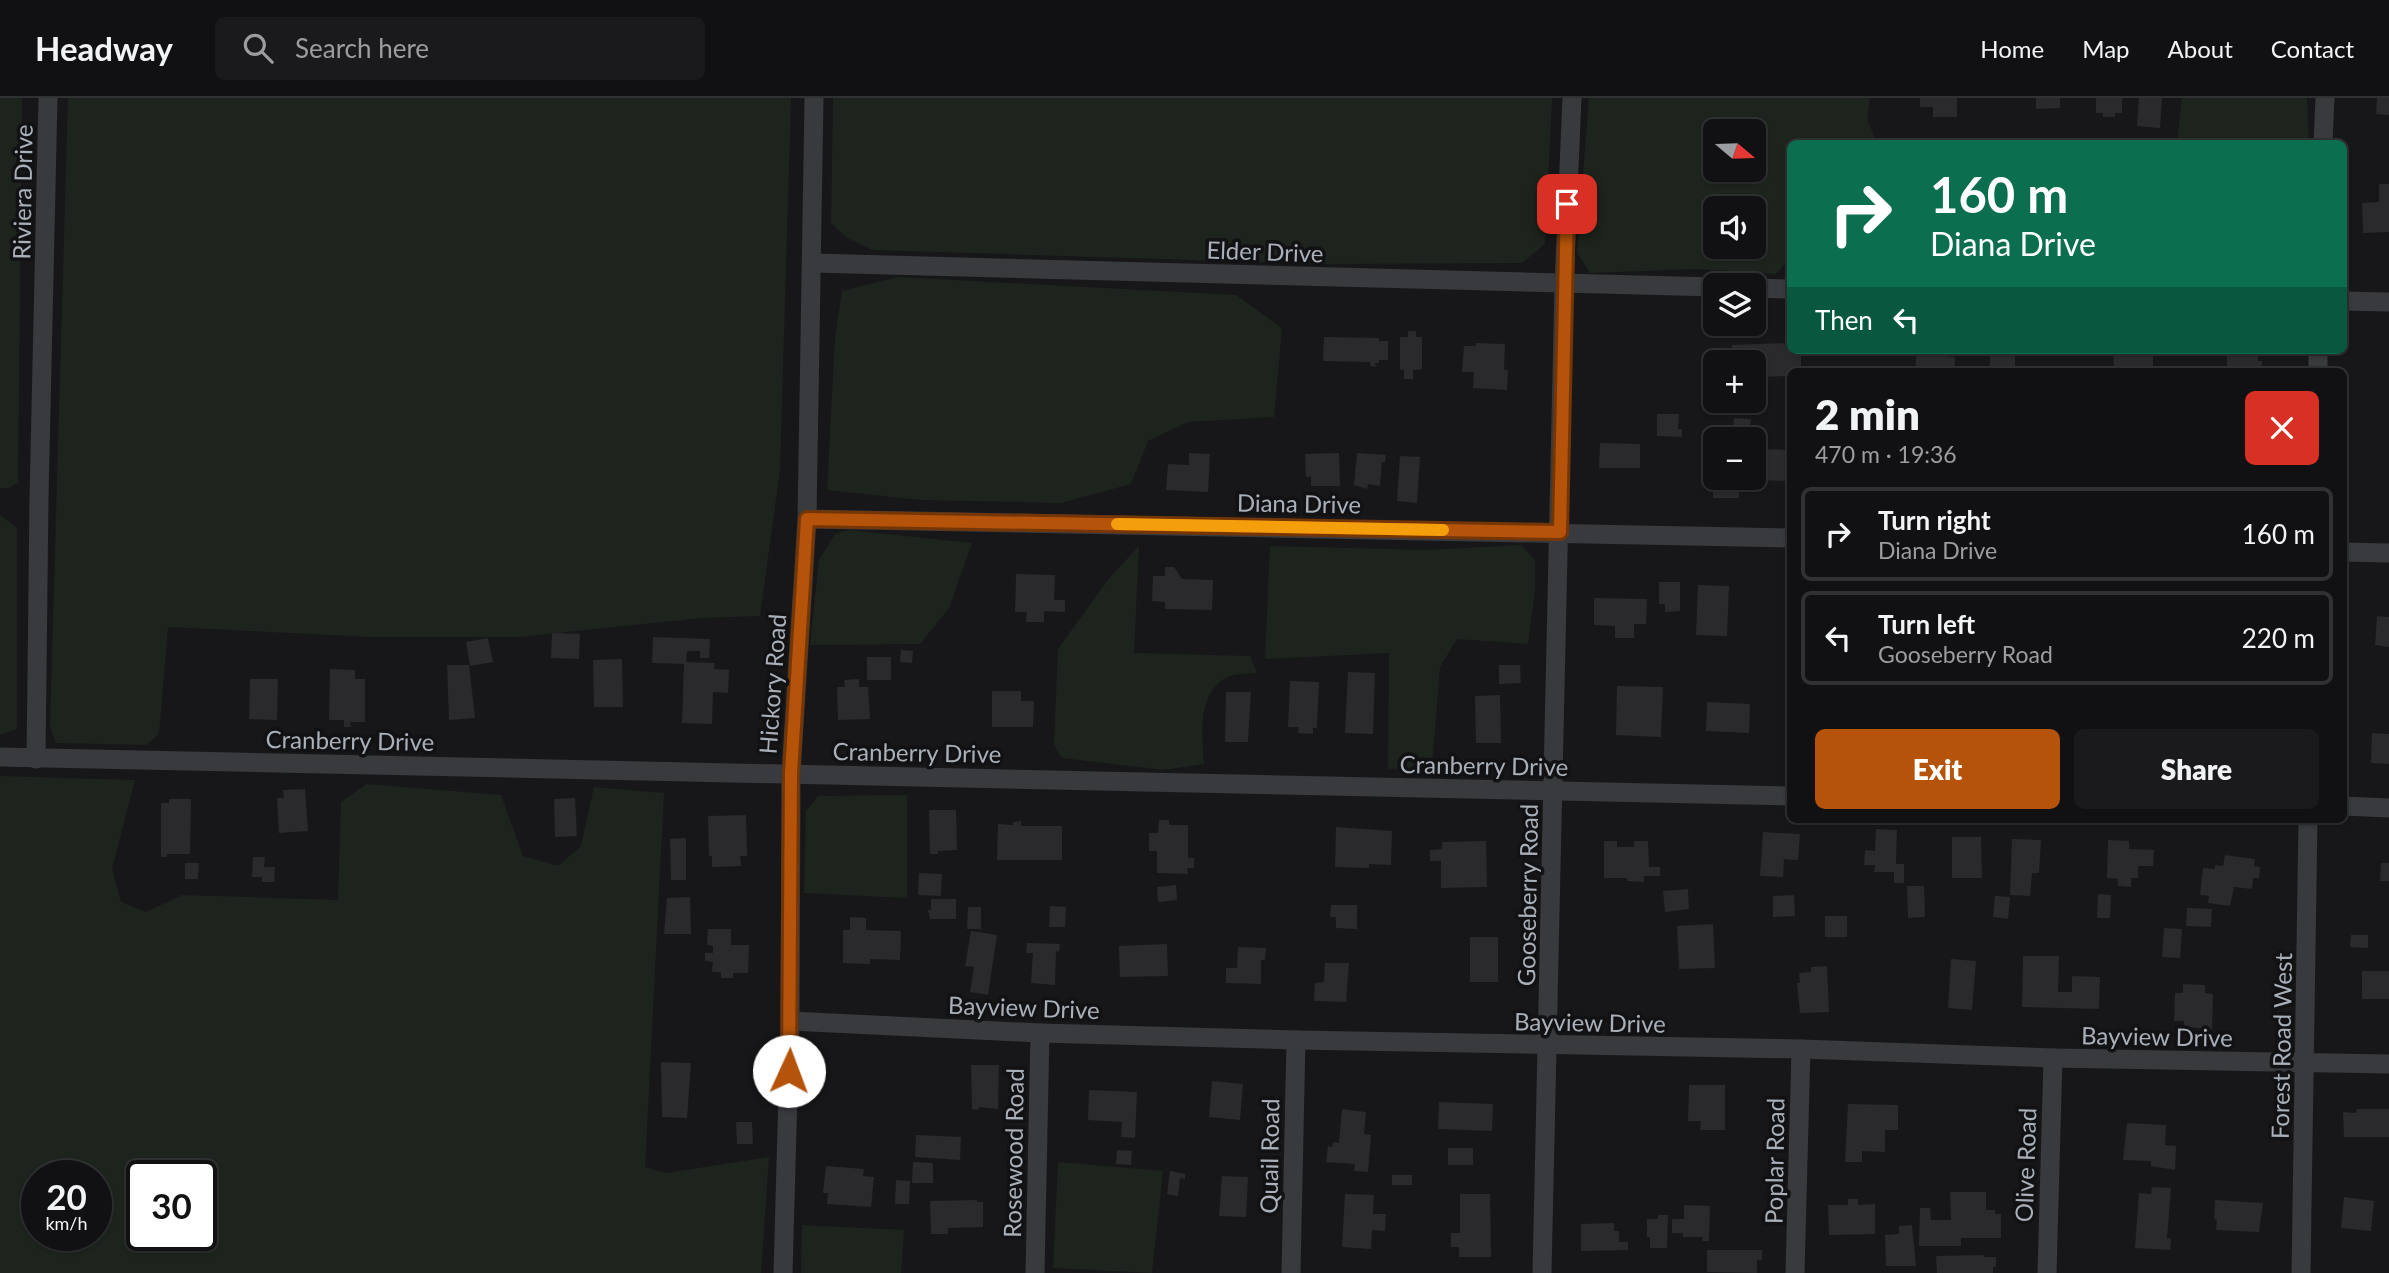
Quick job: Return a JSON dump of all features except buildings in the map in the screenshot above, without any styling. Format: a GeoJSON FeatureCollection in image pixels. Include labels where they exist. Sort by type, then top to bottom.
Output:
{"type":"FeatureCollection","features":[{"type":"Feature","properties":{"kind":"street","name":"Riviera Drive"},"geometry":{"type":"LineString","coordinates":[[36,758],[48,98]]}},
{"type":"Feature","properties":{"kind":"street","name":"Hickory Road"},"geometry":{"type":"LineString","coordinates":[[783,1273],[790,1021],[791,773],[807,519],[814,98]]}},
{"type":"Feature","properties":{"kind":"street","name":"Gooseberry Road"},"geometry":{"type":"LineString","coordinates":[[1542,1273],[1564,284],[1572,98]]}},
{"type":"Feature","properties":{"kind":"street"},"geometry":{"type":"LineString","coordinates":[[2323,140],[2325,98]]}},
{"type":"Feature","properties":{"kind":"street","name":"Elder Drive"},"geometry":{"type":"LineString","coordinates":[[813,263],[1703,288]]}},
{"type":"Feature","properties":{"kind":"street"},"geometry":{"type":"LineString","coordinates":[[1766,288],[1787,289]]}},
{"type":"Feature","properties":{"kind":"street"},"geometry":{"type":"LineString","coordinates":[[2347,301],[2389,302]]}},
{"type":"Feature","properties":{"kind":"street","name":"Diana Drive"},"geometry":{"type":"LineString","coordinates":[[807,519],[1787,538]]}},
{"type":"Feature","properties":{"kind":"street"},"geometry":{"type":"LineString","coordinates":[[2347,552],[2389,553]]}},
{"type":"Feature","properties":{"kind":"street","name":"Cranberry Drive"},"geometry":{"type":"LineString","coordinates":[[0,757],[1787,796]]}},
{"type":"Feature","properties":{"kind":"street"},"geometry":{"type":"LineString","coordinates":[[2347,806],[2389,807]]}},
{"type":"Feature","properties":{"kind":"street","name":"Forest Road West"},"geometry":{"type":"LineString","coordinates":[[2301,1273],[2308,823]]}},
{"type":"Feature","properties":{"kind":"street","name":"Bayview Drive"},"geometry":{"type":"LineString","coordinates":[[790,1021],[1040,1033],[1296,1040],[2389,1064]]}},
{"type":"Feature","properties":{"kind":"street","name":"Rosewood Road"},"geometry":{"type":"LineString","coordinates":[[1035,1273],[1040,1033]]}},
{"type":"Feature","properties":{"kind":"street","name":"Quail Road"},"geometry":{"type":"LineString","coordinates":[[1290,1273],[1296,1040]]}},
{"type":"Feature","properties":{"kind":"street","name":"Poplar Road"},"geometry":{"type":"LineString","coordinates":[[1795,1273],[1801,1049]]}},
{"type":"Feature","properties":{"kind":"street","name":"Olive Road"},"geometry":{"type":"LineString","coordinates":[[2047,1273],[2053,1058]]}},
{"type":"Feature","properties":{"kind":"shaded area"},"geometry":{"type":"Polygon","coordinates":[[[0,98],[22,98],[18,483],[8,488],[0,488],[0,98]]]}},
{"type":"Feature","properties":{"kind":"shaded area"},"geometry":{"type":"Polygon","coordinates":[[[68,98],[791,98],[780,470],[760,616],[701,618],[519,637],[371,637],[168,627],[159,734],[146,745],[56,743],[50,726],[68,98]]]}},
{"type":"Feature","properties":{"kind":"shaded area"},"geometry":{"type":"Polygon","coordinates":[[[833,98],[1552,98],[1545,244],[1522,263],[1323,264],[872,250],[847,238],[831,223],[833,98]]]}},
{"type":"Feature","properties":{"kind":"shaded area"},"geometry":{"type":"Polygon","coordinates":[[[1589,98],[1870,98],[1867,120],[1876,140],[1787,140],[1787,261],[1776,274],[1698,269],[1590,273],[1577,252],[1589,98]]]}},
{"type":"Feature","properties":{"kind":"shaded area"},"geometry":{"type":"Polygon","coordinates":[[[2182,98],[2307,98],[2309,140],[2177,140],[2182,98]]]}},
{"type":"Feature","properties":{"kind":"shaded area"},"geometry":{"type":"Polygon","coordinates":[[[898,277],[1236,295],[1282,328],[1274,417],[1188,422],[1148,441],[1131,484],[1061,503],[921,500],[827,490],[835,338],[842,291],[898,277]]]}},
{"type":"Feature","properties":{"kind":"shaded area"},"geometry":{"type":"Polygon","coordinates":[[[0,515],[17,528],[17,729],[0,735],[0,515]]]}},
{"type":"Feature","properties":{"kind":"shaded area"},"geometry":{"type":"Polygon","coordinates":[[[849,530],[972,543],[949,608],[920,644],[810,645],[819,560],[835,534],[849,530]]]}},
{"type":"Feature","properties":{"kind":"shaded area"},"geometry":{"type":"Polygon","coordinates":[[[1521,545],[1535,560],[1535,589],[1528,644],[1457,639],[1440,667],[1432,767],[1388,769],[1389,653],[1265,659],[1270,546],[1427,550],[1521,545]]]}},
{"type":"Feature","properties":{"kind":"shaded area"},"geometry":{"type":"Polygon","coordinates":[[[1139,546],[1134,653],[1250,656],[1257,673],[1228,676],[1210,695],[1203,717],[1204,764],[1163,770],[1062,758],[1054,745],[1058,649],[1107,581],[1139,546]]]}},
{"type":"Feature","properties":{"kind":"shaded area"},"geometry":{"type":"Polygon","coordinates":[[[0,776],[135,780],[112,869],[121,902],[146,912],[182,895],[338,900],[341,802],[367,784],[501,795],[523,856],[558,866],[581,846],[594,787],[664,793],[645,1167],[666,1173],[769,1157],[761,1273],[0,1273],[0,776]]]}},
{"type":"Feature","properties":{"kind":"shaded area"},"geometry":{"type":"Polygon","coordinates":[[[907,795],[907,898],[804,893],[806,811],[818,796],[907,795]]]}},
{"type":"Feature","properties":{"kind":"shaded area"},"geometry":{"type":"Polygon","coordinates":[[[1058,1162],[1163,1171],[1152,1273],[1053,1268],[1058,1162]]]}},
{"type":"Feature","properties":{"kind":"shaded area"},"geometry":{"type":"Polygon","coordinates":[[[802,1225],[904,1230],[901,1273],[801,1273],[802,1225]]]}},
{"type":"Feature","properties":{"kind":"slow traffic"},"geometry":{"type":"LineString","coordinates":[[1117,524],[1443,530]]}},
{"type":"Feature","properties":{"kind":"route"},"geometry":{"type":"LineString","coordinates":[[789,1071],[791,773],[807,519],[1560,532],[1567,204]]}}]}
